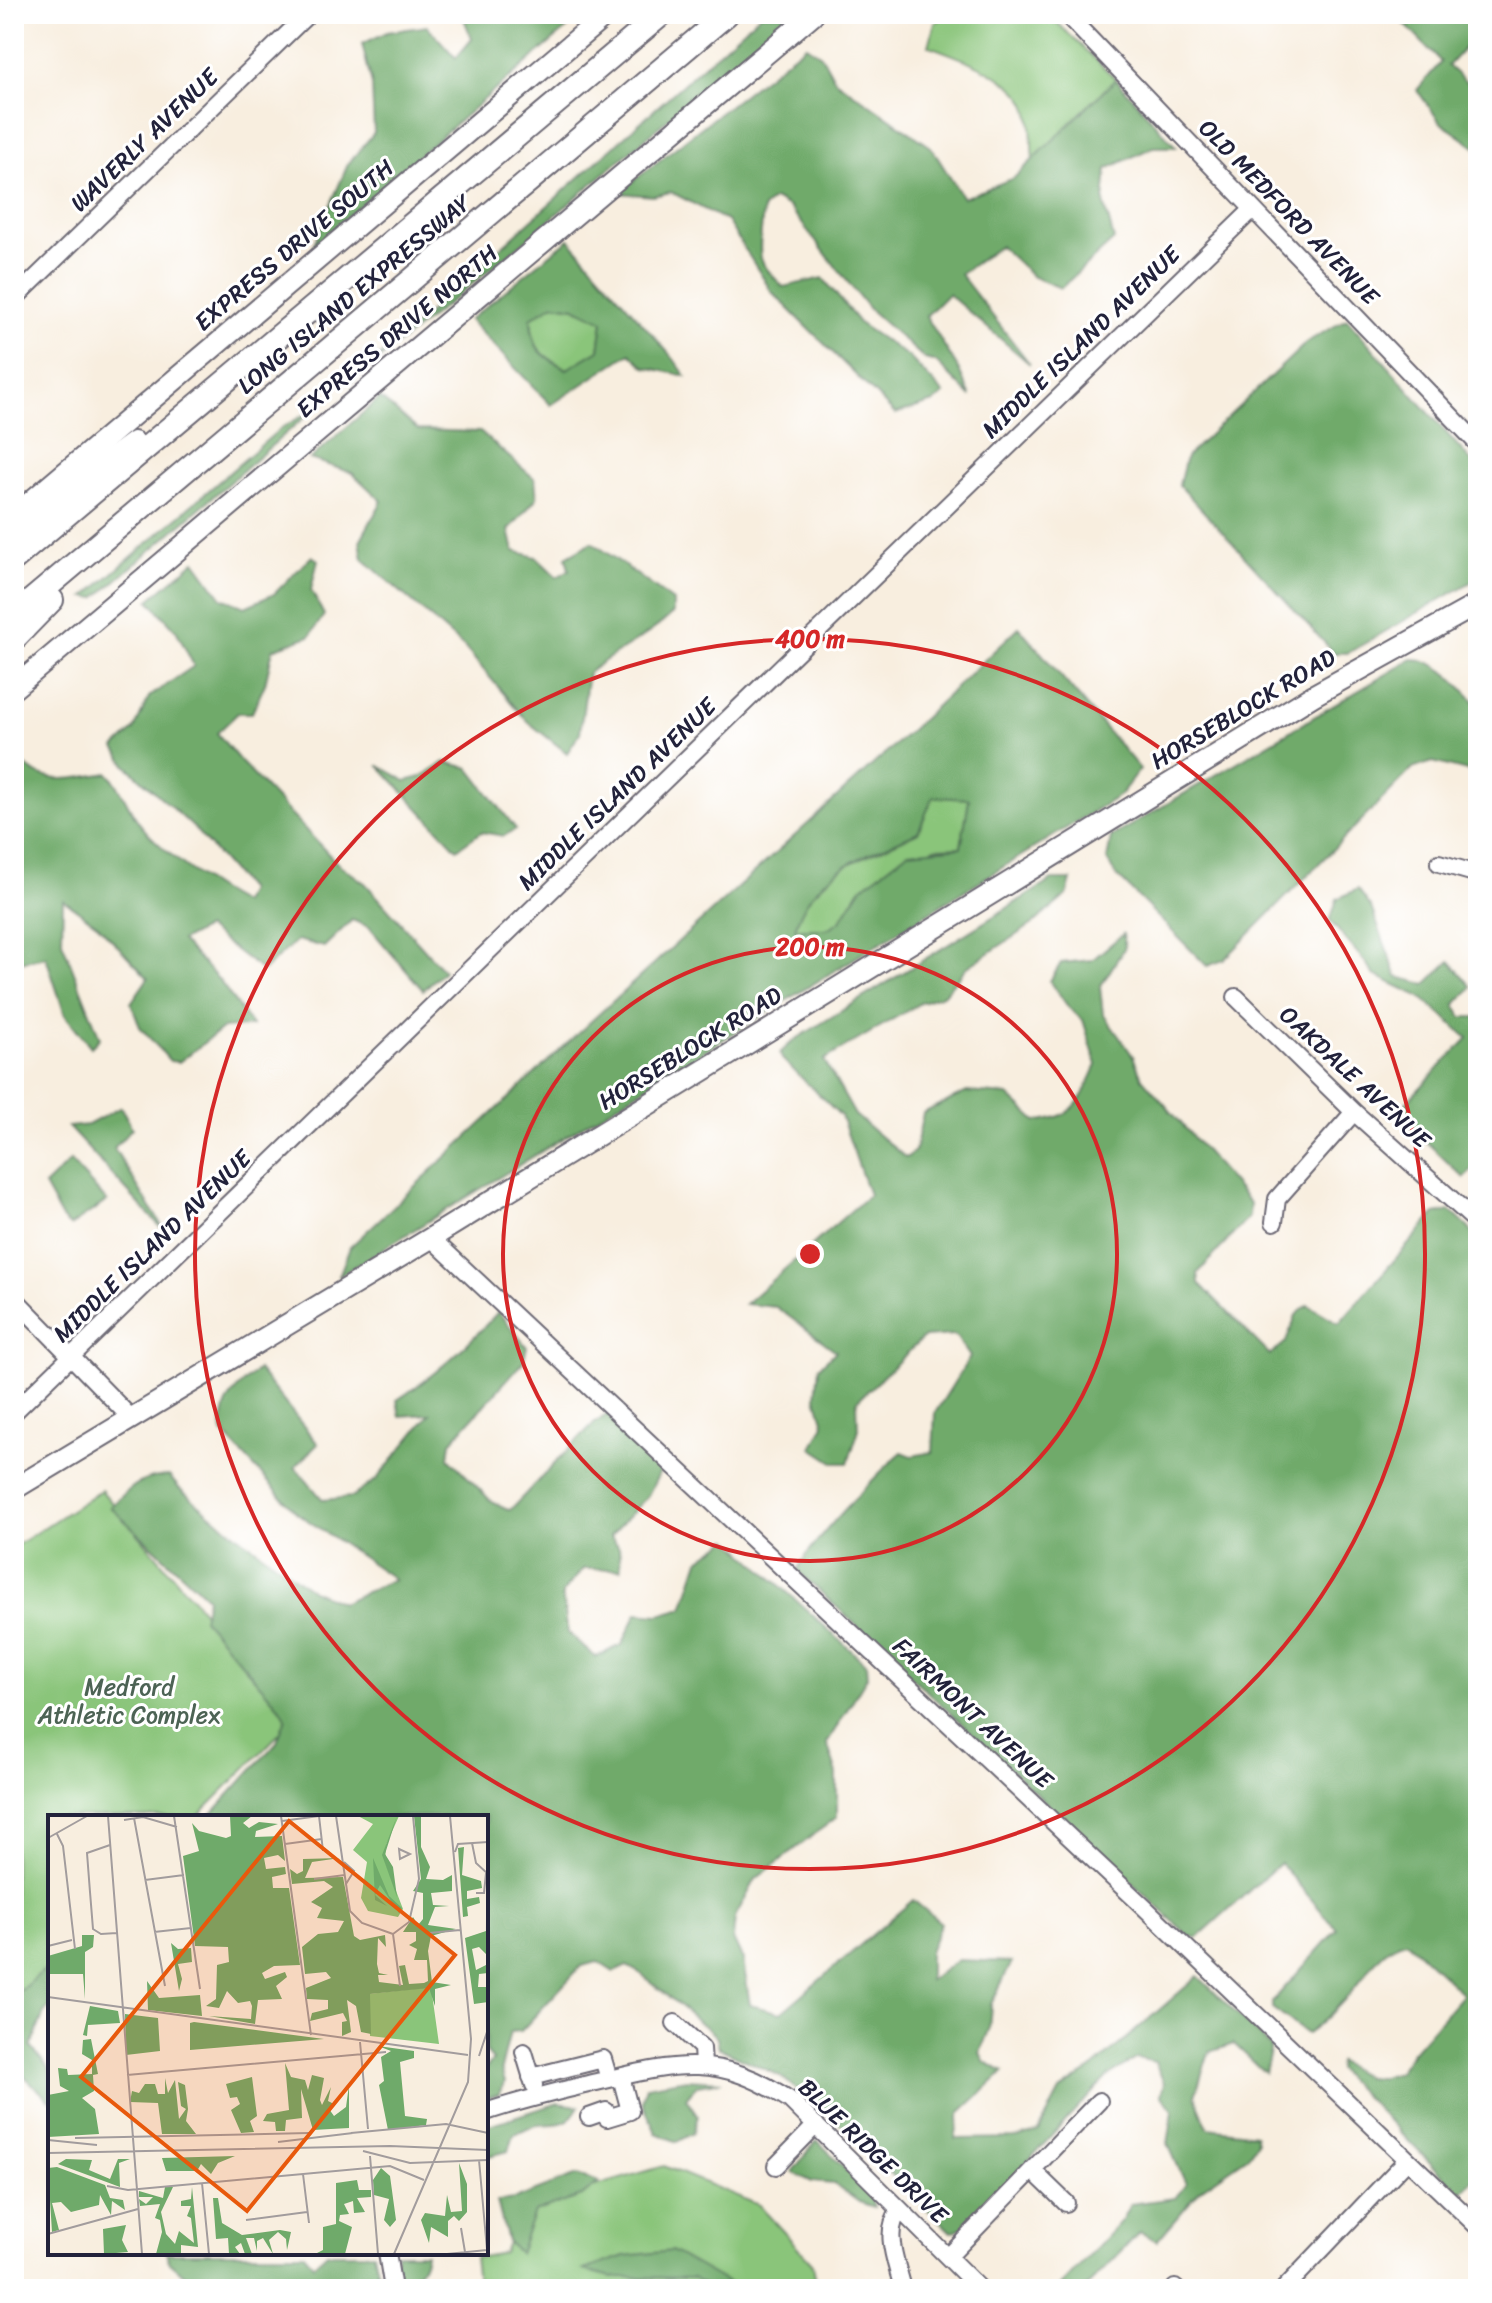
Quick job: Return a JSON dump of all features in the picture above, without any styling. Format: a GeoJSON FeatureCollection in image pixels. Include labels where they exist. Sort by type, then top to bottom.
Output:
{"type":"FeatureCollection","features":[{"type":"Feature","properties":{"kind":"highway","name":"LONG ISLAND EXPRESSWAY"},"geometry":{"type":"LineString","coordinates":[[14,559],[662,14]]}},
{"type":"Feature","properties":{"kind":"highway","name":"LONG ISLAND EXPRESSWAY"},"geometry":{"type":"LineString","coordinates":[[14,615],[727,14]]}},
{"type":"Feature","properties":{"kind":"highway"},"geometry":{"type":"LineString","coordinates":[[14,531],[120,451],[200,403]]}},
{"type":"Feature","properties":{"kind":"highway"},"geometry":{"type":"LineString","coordinates":[[14,639],[169,484]]}},
{"type":"Feature","properties":{"kind":"main road","name":"EXPRESS DRIVE SOUTH"},"geometry":{"type":"LineString","coordinates":[[14,516],[607,14]]}},
{"type":"Feature","properties":{"kind":"main road","name":"EXPRESS DRIVE NORTH"},"geometry":{"type":"LineString","coordinates":[[14,688],[813,14]]}},
{"type":"Feature","properties":{"kind":"main road","name":"HORSEBLOCK ROAD"},"geometry":{"type":"LineString","coordinates":[[14,1489],[431,1238],[1363,666],[1478,604]]}},
{"type":"Feature","properties":{"kind":"street","name":"WAVERLY AVENUE"},"geometry":{"type":"LineString","coordinates":[[14,299],[308,14]]}},
{"type":"Feature","properties":{"kind":"street","name":"OLD MEDFORD AVENUE"},"geometry":{"type":"LineString","coordinates":[[1066,14],[1478,444]]}},
{"type":"Feature","properties":{"kind":"street","name":"MIDDLE ISLAND AVENUE"},"geometry":{"type":"LineString","coordinates":[[14,1412],[1253,209]]}},
{"type":"Feature","properties":{"kind":"street"},"geometry":{"type":"LineString","coordinates":[[1439,863],[1478,874]]}},
{"type":"Feature","properties":{"kind":"street","name":"OAKDALE AVENUE"},"geometry":{"type":"LineString","coordinates":[[1236,997],[1354,1112],[1478,1223]]}},
{"type":"Feature","properties":{"kind":"street"},"geometry":{"type":"LineString","coordinates":[[1274,1222],[1277,1199],[1354,1112]]}},
{"type":"Feature","properties":{"kind":"street","name":"FAIRMONT AVENUE"},"geometry":{"type":"LineString","coordinates":[[431,1238],[1089,1855],[1478,2227]]}},
{"type":"Feature","properties":{"kind":"street"},"geometry":{"type":"LineString","coordinates":[[14,1298],[131,1418]]}},
{"type":"Feature","properties":{"kind":"street"},"geometry":{"type":"LineString","coordinates":[[675,2023],[702,2048],[703,2065]]}},
{"type":"Feature","properties":{"kind":"street"},"geometry":{"type":"LineString","coordinates":[[524,2052],[538,2097]]}},
{"type":"Feature","properties":{"kind":"street"},"geometry":{"type":"LineString","coordinates":[[531,2077],[603,2059],[630,2111],[607,2118],[606,2111],[589,2117]]}},
{"type":"Feature","properties":{"kind":"street","name":"BLUE RIDGE DRIVE"},"geometry":{"type":"LineString","coordinates":[[488,2111],[675,2065],[703,2065],[732,2070],[763,2082],[790,2100],[980,2289]]}},
{"type":"Feature","properties":{"kind":"street"},"geometry":{"type":"LineString","coordinates":[[948,2257],[1099,2101]]}},
{"type":"Feature","properties":{"kind":"street"},"geometry":{"type":"LineString","coordinates":[[776,2166],[816,2125]]}},
{"type":"Feature","properties":{"kind":"street"},"geometry":{"type":"LineString","coordinates":[[1284,2289],[1407,2160]]}},
{"type":"Feature","properties":{"kind":"street"},"geometry":{"type":"LineString","coordinates":[[1032,2170],[1066,2203]]}},
{"type":"Feature","properties":{"kind":"street"},"geometry":{"type":"LineString","coordinates":[[900,2210],[893,2219],[891,2237],[903,2289]]}},
{"type":"Feature","properties":{"kind":"street"},"geometry":{"type":"LineString","coordinates":[[387,2255],[393,2289]]}},
{"type":"Feature","properties":{"kind":"green space"},"geometry":{"type":"Polygon","coordinates":[[[462,14],[584,14],[313,246],[348,164],[374,133],[372,85],[362,44],[387,32],[427,26],[456,58],[472,39],[462,14]]]}},
{"type":"Feature","properties":{"kind":"green space"},"geometry":{"type":"Polygon","coordinates":[[[761,14],[791,14],[524,242],[350,383],[761,14]]]}},
{"type":"Feature","properties":{"kind":"green space"},"geometry":{"type":"Polygon","coordinates":[[[947,14],[1048,14],[1116,79],[1033,160],[1030,115],[1013,87],[986,70],[929,46],[935,23],[947,14]]]}},
{"type":"Feature","properties":{"kind":"green space"},"geometry":{"type":"Polygon","coordinates":[[[1395,14],[1478,14],[1478,33],[1448,66],[1478,89],[1478,149],[1440,122],[1417,90],[1441,62],[1395,14]]]}},
{"type":"Feature","properties":{"kind":"green space"},"geometry":{"type":"Polygon","coordinates":[[[806,45],[821,55],[835,80],[931,147],[963,198],[1014,178],[1116,79],[1176,147],[1153,147],[1107,169],[1104,202],[1114,240],[1061,288],[1033,277],[1000,246],[960,274],[1030,364],[948,294],[926,316],[959,370],[971,397],[936,362],[925,359],[869,309],[789,207],[774,199],[763,208],[760,243],[762,261],[771,274],[783,287],[823,278],[860,324],[909,357],[944,394],[934,402],[895,414],[772,292],[727,221],[671,192],[653,196],[618,193],[806,45]]]}},
{"type":"Feature","properties":{"kind":"green space"},"geometry":{"type":"Polygon","coordinates":[[[569,239],[686,376],[645,367],[630,353],[551,405],[469,320],[569,239]],[[554,304],[531,318],[536,345],[551,360],[567,369],[599,350],[603,321],[575,307],[554,304]]]}},
{"type":"Feature","properties":{"kind":"green space"},"geometry":{"type":"Polygon","coordinates":[[[554,304],[575,307],[603,321],[599,350],[567,369],[544,355],[534,337],[531,318],[554,304]]]}},
{"type":"Feature","properties":{"kind":"green space"},"geometry":{"type":"Polygon","coordinates":[[[1347,319],[1478,469],[1478,578],[1348,653],[1334,653],[1179,485],[1186,457],[1307,342],[1347,319]]]}},
{"type":"Feature","properties":{"kind":"green space"},"geometry":{"type":"Polygon","coordinates":[[[380,398],[418,430],[480,432],[535,479],[537,498],[509,530],[514,551],[536,557],[557,577],[569,570],[566,557],[592,542],[673,601],[673,613],[663,622],[588,673],[580,733],[567,753],[527,721],[465,648],[363,559],[360,541],[382,501],[352,473],[310,459],[380,398]]]}},
{"type":"Feature","properties":{"kind":"green space"},"geometry":{"type":"Polygon","coordinates":[[[314,409],[96,598],[85,597],[281,428],[314,409]]]}},
{"type":"Feature","properties":{"kind":"green space"},"geometry":{"type":"Polygon","coordinates":[[[312,556],[318,560],[311,590],[324,615],[310,636],[273,649],[265,684],[252,713],[238,713],[217,733],[337,863],[365,883],[444,971],[423,990],[369,927],[352,920],[324,947],[297,940],[263,971],[206,928],[181,941],[219,980],[252,1026],[223,1028],[179,1062],[170,1061],[140,1027],[131,1003],[148,978],[98,925],[63,900],[62,941],[100,1038],[91,1047],[65,1015],[46,957],[14,963],[14,753],[34,772],[45,777],[68,779],[108,773],[138,821],[158,843],[201,878],[242,903],[248,890],[194,828],[127,766],[115,748],[134,730],[149,697],[194,666],[176,630],[149,600],[195,561],[222,598],[245,607],[274,594],[312,556]]]}},
{"type":"Feature","properties":{"kind":"green space"},"geometry":{"type":"Polygon","coordinates":[[[1019,627],[1140,769],[1120,795],[339,1276],[350,1247],[589,1023],[912,729],[1019,627]],[[933,797],[918,832],[862,857],[828,878],[803,909],[795,929],[827,929],[840,921],[860,889],[908,852],[961,847],[969,799],[933,797]]]}},
{"type":"Feature","properties":{"kind":"green space"},"geometry":{"type":"Polygon","coordinates":[[[1412,659],[1440,668],[1478,705],[1478,774],[1433,762],[1412,769],[1224,960],[1207,966],[1115,874],[1107,860],[1111,837],[1412,659]]]}},
{"type":"Feature","properties":{"kind":"green space"},"geometry":{"type":"Polygon","coordinates":[[[445,762],[469,768],[516,829],[504,836],[481,832],[457,849],[378,765],[406,781],[421,777],[445,762]]]}},
{"type":"Feature","properties":{"kind":"green space"},"geometry":{"type":"Polygon","coordinates":[[[933,796],[970,798],[961,847],[935,848],[860,889],[840,921],[827,929],[795,929],[804,903],[840,868],[918,832],[933,796]]]}},
{"type":"Feature","properties":{"kind":"green space"},"geometry":{"type":"Polygon","coordinates":[[[1052,880],[1071,880],[1067,895],[1033,924],[966,968],[943,995],[922,1002],[824,1060],[855,1115],[906,1158],[915,1151],[923,1113],[967,1092],[1008,1095],[1036,1121],[1061,1116],[1076,1105],[1097,1065],[1083,1020],[1069,1008],[1050,981],[1061,963],[1092,960],[1123,934],[1125,947],[1100,987],[1103,1014],[1133,1056],[1142,1078],[1250,1203],[1249,1217],[1198,1273],[1199,1283],[1270,1355],[1286,1342],[1296,1315],[1308,1305],[1339,1323],[1435,1214],[1451,1211],[1478,1237],[1478,2175],[1461,2194],[1338,2070],[1339,2062],[1366,2077],[1378,2078],[1398,2072],[1463,1994],[1406,1941],[1384,1952],[1341,2004],[1307,2034],[1272,2008],[1272,2002],[1337,1929],[1280,1863],[1197,1938],[1189,1936],[798,1571],[813,1546],[902,1452],[912,1456],[933,1452],[935,1413],[970,1357],[955,1335],[924,1337],[857,1401],[858,1432],[848,1463],[835,1463],[812,1448],[824,1424],[816,1397],[819,1367],[836,1351],[776,1307],[745,1304],[869,1195],[841,1116],[782,1059],[780,1053],[793,1041],[1052,880]]]}},
{"type":"Feature","properties":{"kind":"green space"},"geometry":{"type":"Polygon","coordinates":[[[1358,889],[1371,907],[1397,977],[1426,984],[1450,961],[1472,987],[1455,1005],[1462,1017],[1478,1017],[1478,1165],[1464,1178],[1396,1113],[1468,1038],[1421,997],[1374,975],[1330,921],[1337,899],[1358,889]]]}},
{"type":"Feature","properties":{"kind":"green space"},"geometry":{"type":"Polygon","coordinates":[[[121,1107],[132,1128],[114,1148],[167,1234],[68,1127],[88,1125],[121,1107]]]}},
{"type":"Feature","properties":{"kind":"green space"},"geometry":{"type":"Polygon","coordinates":[[[70,1161],[107,1201],[70,1226],[63,1220],[44,1186],[70,1161]]]}},
{"type":"Feature","properties":{"kind":"green space"},"geometry":{"type":"Polygon","coordinates":[[[498,1312],[527,1347],[523,1362],[451,1442],[449,1458],[491,1501],[510,1510],[590,1427],[607,1414],[660,1472],[647,1497],[610,1536],[619,1547],[621,1569],[583,1569],[562,1594],[568,1633],[595,1657],[622,1645],[637,1613],[659,1615],[683,1608],[699,1560],[729,1539],[866,1664],[867,1677],[827,1743],[837,1774],[837,1817],[756,1879],[735,1917],[733,1939],[743,1960],[750,2005],[781,2013],[913,1900],[941,1923],[929,1952],[929,1980],[958,1960],[1012,1962],[991,2004],[989,2030],[980,2053],[985,2062],[1004,2072],[960,2113],[955,2139],[1017,2138],[1039,2131],[1060,2091],[1095,2066],[1198,1976],[1271,2047],[1265,2073],[1234,2044],[1209,2052],[1195,2096],[1208,2128],[1255,2134],[1257,2142],[1247,2157],[1201,2189],[1157,2241],[1140,2232],[1085,2289],[1058,2289],[1122,2220],[1130,2204],[1175,2198],[1186,2184],[1168,2144],[1173,2110],[1161,2095],[1164,2083],[1155,2062],[1137,2058],[1109,2075],[966,2227],[951,2232],[838,2122],[780,2076],[719,2048],[717,2037],[640,1973],[627,1966],[614,1972],[598,1962],[581,1966],[521,2031],[510,2032],[501,2069],[505,2082],[499,2094],[488,2097],[488,2066],[493,2060],[488,2054],[488,1815],[211,1815],[277,1742],[286,1718],[203,1619],[207,1597],[110,1507],[143,1481],[169,1476],[220,1522],[312,1590],[342,1603],[394,1579],[297,1513],[223,1433],[222,1422],[227,1404],[236,1390],[258,1370],[318,1444],[295,1467],[323,1500],[352,1497],[377,1479],[430,1414],[400,1416],[397,1400],[475,1337],[498,1312]]]}},
{"type":"Feature","properties":{"kind":"green space","name":"Medford Athletic Complex"},"geometry":{"type":"Polygon","coordinates":[[[101,1490],[294,1719],[199,1815],[48,1815],[48,1968],[14,2002],[14,1547],[101,1490]]]}},
{"type":"Feature","properties":{"kind":"green space"},"geometry":{"type":"Polygon","coordinates":[[[48,1967],[48,2009],[31,2047],[48,2068],[48,2099],[14,2066],[14,1996],[48,1967]]]}},
{"type":"Feature","properties":{"kind":"green space"},"geometry":{"type":"Polygon","coordinates":[[[686,2079],[722,2081],[697,2085],[686,2098],[698,2116],[693,2133],[677,2142],[656,2133],[642,2101],[646,2086],[686,2079]]]}},
{"type":"Feature","properties":{"kind":"green space"},"geometry":{"type":"Polygon","coordinates":[[[558,2103],[579,2106],[567,2121],[533,2126],[514,2134],[509,2151],[488,2156],[488,2125],[558,2103]]]}},
{"type":"Feature","properties":{"kind":"green space"},"geometry":{"type":"Polygon","coordinates":[[[817,2140],[871,2196],[874,2207],[859,2202],[834,2184],[812,2182],[792,2172],[817,2140]]]}},
{"type":"Feature","properties":{"kind":"green space"},"geometry":{"type":"Polygon","coordinates":[[[664,2166],[759,2205],[813,2264],[817,2289],[478,2289],[474,2258],[504,2253],[521,2208],[664,2166]]]}},
{"type":"Feature","properties":{"kind":"green space"},"geometry":{"type":"Polygon","coordinates":[[[577,2175],[599,2182],[582,2196],[534,2212],[519,2253],[507,2241],[497,2201],[515,2199],[577,2175]]]}},
{"type":"Feature","properties":{"kind":"green space"},"geometry":{"type":"Polygon","coordinates":[[[672,2251],[739,2289],[710,2289],[693,2278],[612,2277],[584,2270],[624,2256],[672,2251]]]}},
{"type":"Feature","properties":{"kind":"green space"},"geometry":{"type":"Polygon","coordinates":[[[167,2255],[306,2255],[314,2265],[325,2255],[374,2255],[382,2289],[201,2289],[169,2261],[167,2255]]]}},
{"type":"Feature","properties":{"kind":"green space"},"geometry":{"type":"Polygon","coordinates":[[[396,2255],[426,2255],[417,2272],[396,2280],[396,2255]]]}}]}
